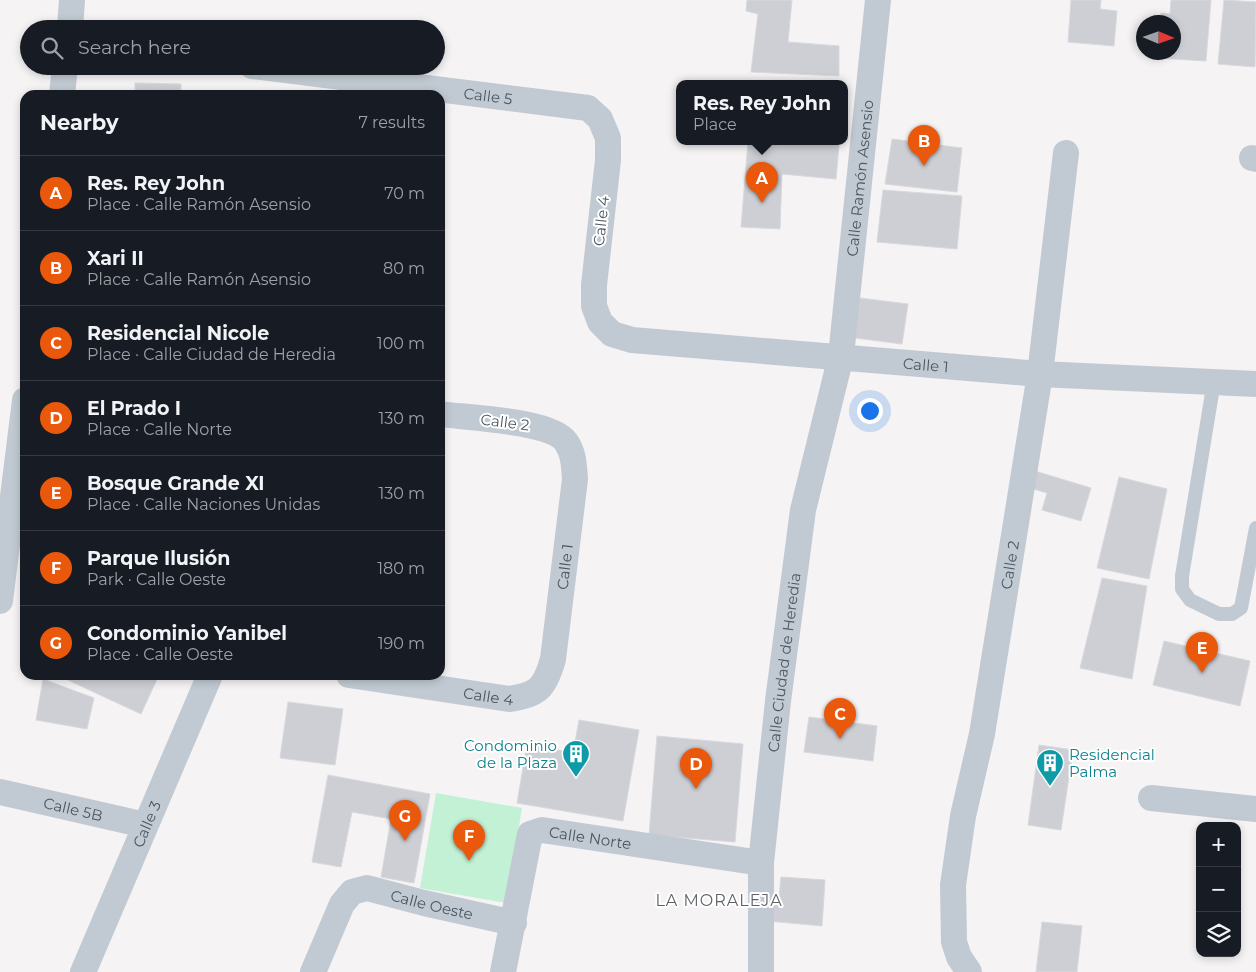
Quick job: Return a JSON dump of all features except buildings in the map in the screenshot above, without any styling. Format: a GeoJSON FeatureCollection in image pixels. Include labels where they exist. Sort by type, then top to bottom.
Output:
{"type":"FeatureCollection","features":[{"type":"Feature","properties":{"kind":"street"},"geometry":{"type":"LineString","coordinates":[[71,20],[72,0]]}},
{"type":"Feature","properties":{"kind":"street","name":"Calle Ramón Asensio"},"geometry":{"type":"LineString","coordinates":[[841,356],[878,0]]}},
{"type":"Feature","properties":{"kind":"street"},"geometry":{"type":"LineString","coordinates":[[63,90],[65,75]]}},
{"type":"Feature","properties":{"kind":"street","name":"Calle 5"},"geometry":{"type":"LineString","coordinates":[[280,75],[308,84],[386,90]]}},
{"type":"Feature","properties":{"kind":"street","name":"Calle 5"},"geometry":{"type":"LineString","coordinates":[[445,95],[568,104],[588,108],[600,119]]}},
{"type":"Feature","properties":{"kind":"street","name":"Calle 4"},"geometry":{"type":"LineString","coordinates":[[600,119],[608,138],[608,160],[594,285],[594,306],[600,322]]}},
{"type":"Feature","properties":{"kind":"street","name":"Calle 2"},"geometry":{"type":"LineString","coordinates":[[968,972],[959,958],[954,942],[953,885],[963,816],[982,734],[1040,374],[1066,153]]}},
{"type":"Feature","properties":{"kind":"street","name":"Calle 1"},"geometry":{"type":"LineString","coordinates":[[600,322],[612,334],[632,340],[1040,374],[1256,384]]}},
{"type":"Feature","properties":{"kind":"street","name":"Calle Ciudad de Heredia"},"geometry":{"type":"LineString","coordinates":[[761,972],[761,863],[778,701],[803,510],[841,356]]}},
{"type":"Feature","properties":{"kind":"street","name":"Calle 2"},"geometry":{"type":"LineString","coordinates":[[445,415],[533,425],[552,430],[566,441]]}},
{"type":"Feature","properties":{"kind":"street"},"geometry":{"type":"LineString","coordinates":[[1,594],[20,440]]}},
{"type":"Feature","properties":{"kind":"street","name":"Calle 1"},"geometry":{"type":"LineString","coordinates":[[539,690],[549,675],[553,659],[575,479],[573,458],[566,441]]}},
{"type":"Feature","properties":{"kind":"street","name":"Calle 3"},"geometry":{"type":"LineString","coordinates":[[83,972],[208,680]]}},
{"type":"Feature","properties":{"kind":"street","name":"Calle 4"},"geometry":{"type":"LineString","coordinates":[[381,680],[508,699],[525,697],[539,690]]}},
{"type":"Feature","properties":{"kind":"street","name":"Calle 5B"},"geometry":{"type":"LineString","coordinates":[[0,792],[146,825]]}},
{"type":"Feature","properties":{"kind":"street"},"geometry":{"type":"LineString","coordinates":[[1151,798],[1256,809]]}},
{"type":"Feature","properties":{"kind":"street","name":"Calle Norte"},"geometry":{"type":"LineString","coordinates":[[503,972],[530,834],[542,830],[761,863]]}},
{"type":"Feature","properties":{"kind":"street","name":"Calle Oeste"},"geometry":{"type":"LineString","coordinates":[[313,972],[342,904],[352,892],[367,888],[424,903],[514,922]]}},
{"type":"Feature","properties":{"kind":"lane"},"geometry":{"type":"LineString","coordinates":[[1214,381],[1182,576],[1182,589],[1190,600],[1219,614],[1232,614],[1241,608],[1256,528]]}},
{"type":"Feature","properties":{"kind":"green space"},"geometry":{"type":"Polygon","coordinates":[[[436,793],[522,808],[506,903],[420,888],[436,793]]]}},
{"type":"Feature","properties":{"kind":"place","name":"Xari II"},"geometry":{"type":"Point","coordinates":[924,166]}},
{"type":"Feature","properties":{"kind":"place","name":"Res. Rey John"},"geometry":{"type":"Point","coordinates":[762,203]}},
{"type":"Feature","properties":{"kind":"place","name":"Bosque Grande XI"},"geometry":{"type":"Point","coordinates":[1202,673]}},
{"type":"Feature","properties":{"kind":"place","name":"Residencial Nicole"},"geometry":{"type":"Point","coordinates":[840,739]}},
{"type":"Feature","properties":{"kind":"place","name":"Condominio de la Plaza"},"geometry":{"type":"Point","coordinates":[576,778]}},
{"type":"Feature","properties":{"kind":"place","name":"Residencial Palma"},"geometry":{"type":"Point","coordinates":[1050,787]}},
{"type":"Feature","properties":{"kind":"place","name":"El Prado I"},"geometry":{"type":"Point","coordinates":[696,789]}},
{"type":"Feature","properties":{"kind":"place","name":"Condominio Yanibel"},"geometry":{"type":"Point","coordinates":[405,841]}},
{"type":"Feature","properties":{"kind":"place","name":"Parque Ilusión"},"geometry":{"type":"Point","coordinates":[469,861]}},
{"type":"Feature","properties":{"kind":"district","name":"LA MORALEJA"},"geometry":{"type":"Point","coordinates":[719,900]}}]}
